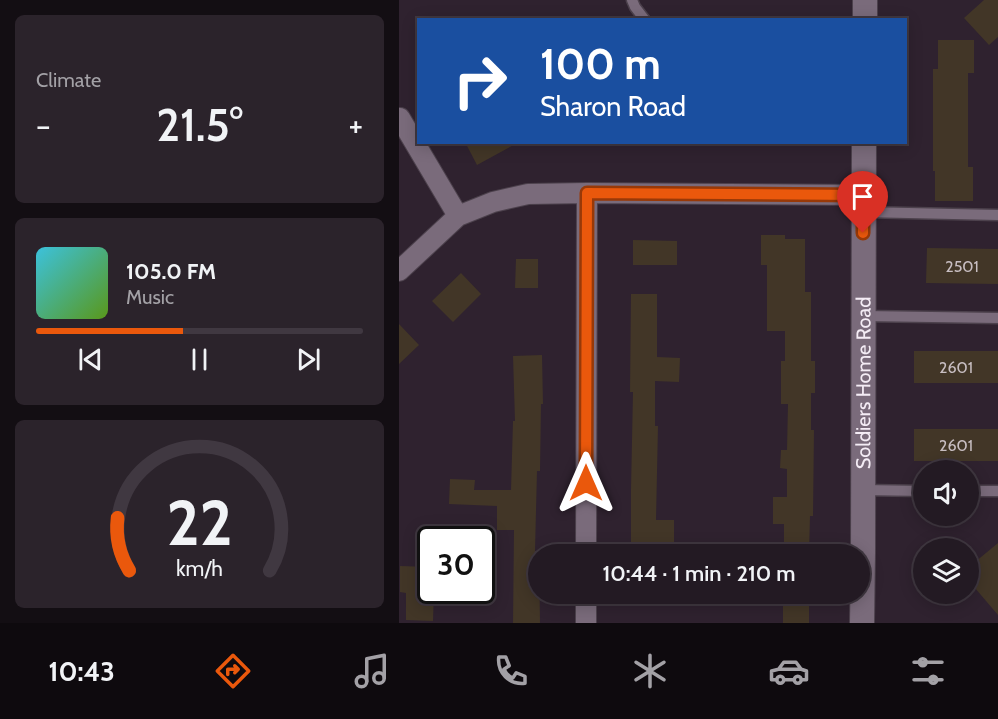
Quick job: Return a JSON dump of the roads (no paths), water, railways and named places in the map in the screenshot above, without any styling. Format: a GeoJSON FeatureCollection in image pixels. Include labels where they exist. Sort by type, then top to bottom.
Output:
{"type":"FeatureCollection","features":[{"type":"Feature","properties":{"kind":"street"},"geometry":{"type":"LineString","coordinates":[[865,0],[865,18]]}},
{"type":"Feature","properties":{"kind":"street"},"geometry":{"type":"LineString","coordinates":[[400,118],[458,216]]}},
{"type":"Feature","properties":{"kind":"street","name":"Soldiers Home Road"},"geometry":{"type":"LineString","coordinates":[[862,623],[864,144]]}},
{"type":"Feature","properties":{"kind":"street"},"geometry":{"type":"LineString","coordinates":[[586,544],[587,193]]}},
{"type":"Feature","properties":{"kind":"street"},"geometry":{"type":"LineString","coordinates":[[399,271],[458,216],[493,202],[528,194],[587,193],[863,204]]}},
{"type":"Feature","properties":{"kind":"street"},"geometry":{"type":"LineString","coordinates":[[586,604],[586,623]]}},
{"type":"Feature","properties":{"kind":"lane"},"geometry":{"type":"LineString","coordinates":[[632,0],[643,18]]}},
{"type":"Feature","properties":{"kind":"lane"},"geometry":{"type":"LineString","coordinates":[[863,204],[998,215]]}},
{"type":"Feature","properties":{"kind":"lane"},"geometry":{"type":"LineString","coordinates":[[864,316],[998,318]]}},
{"type":"Feature","properties":{"kind":"lane"},"geometry":{"type":"LineString","coordinates":[[863,490],[913,491]]}},
{"type":"Feature","properties":{"kind":"lane"},"geometry":{"type":"LineString","coordinates":[[979,491],[998,492]]}}]}
